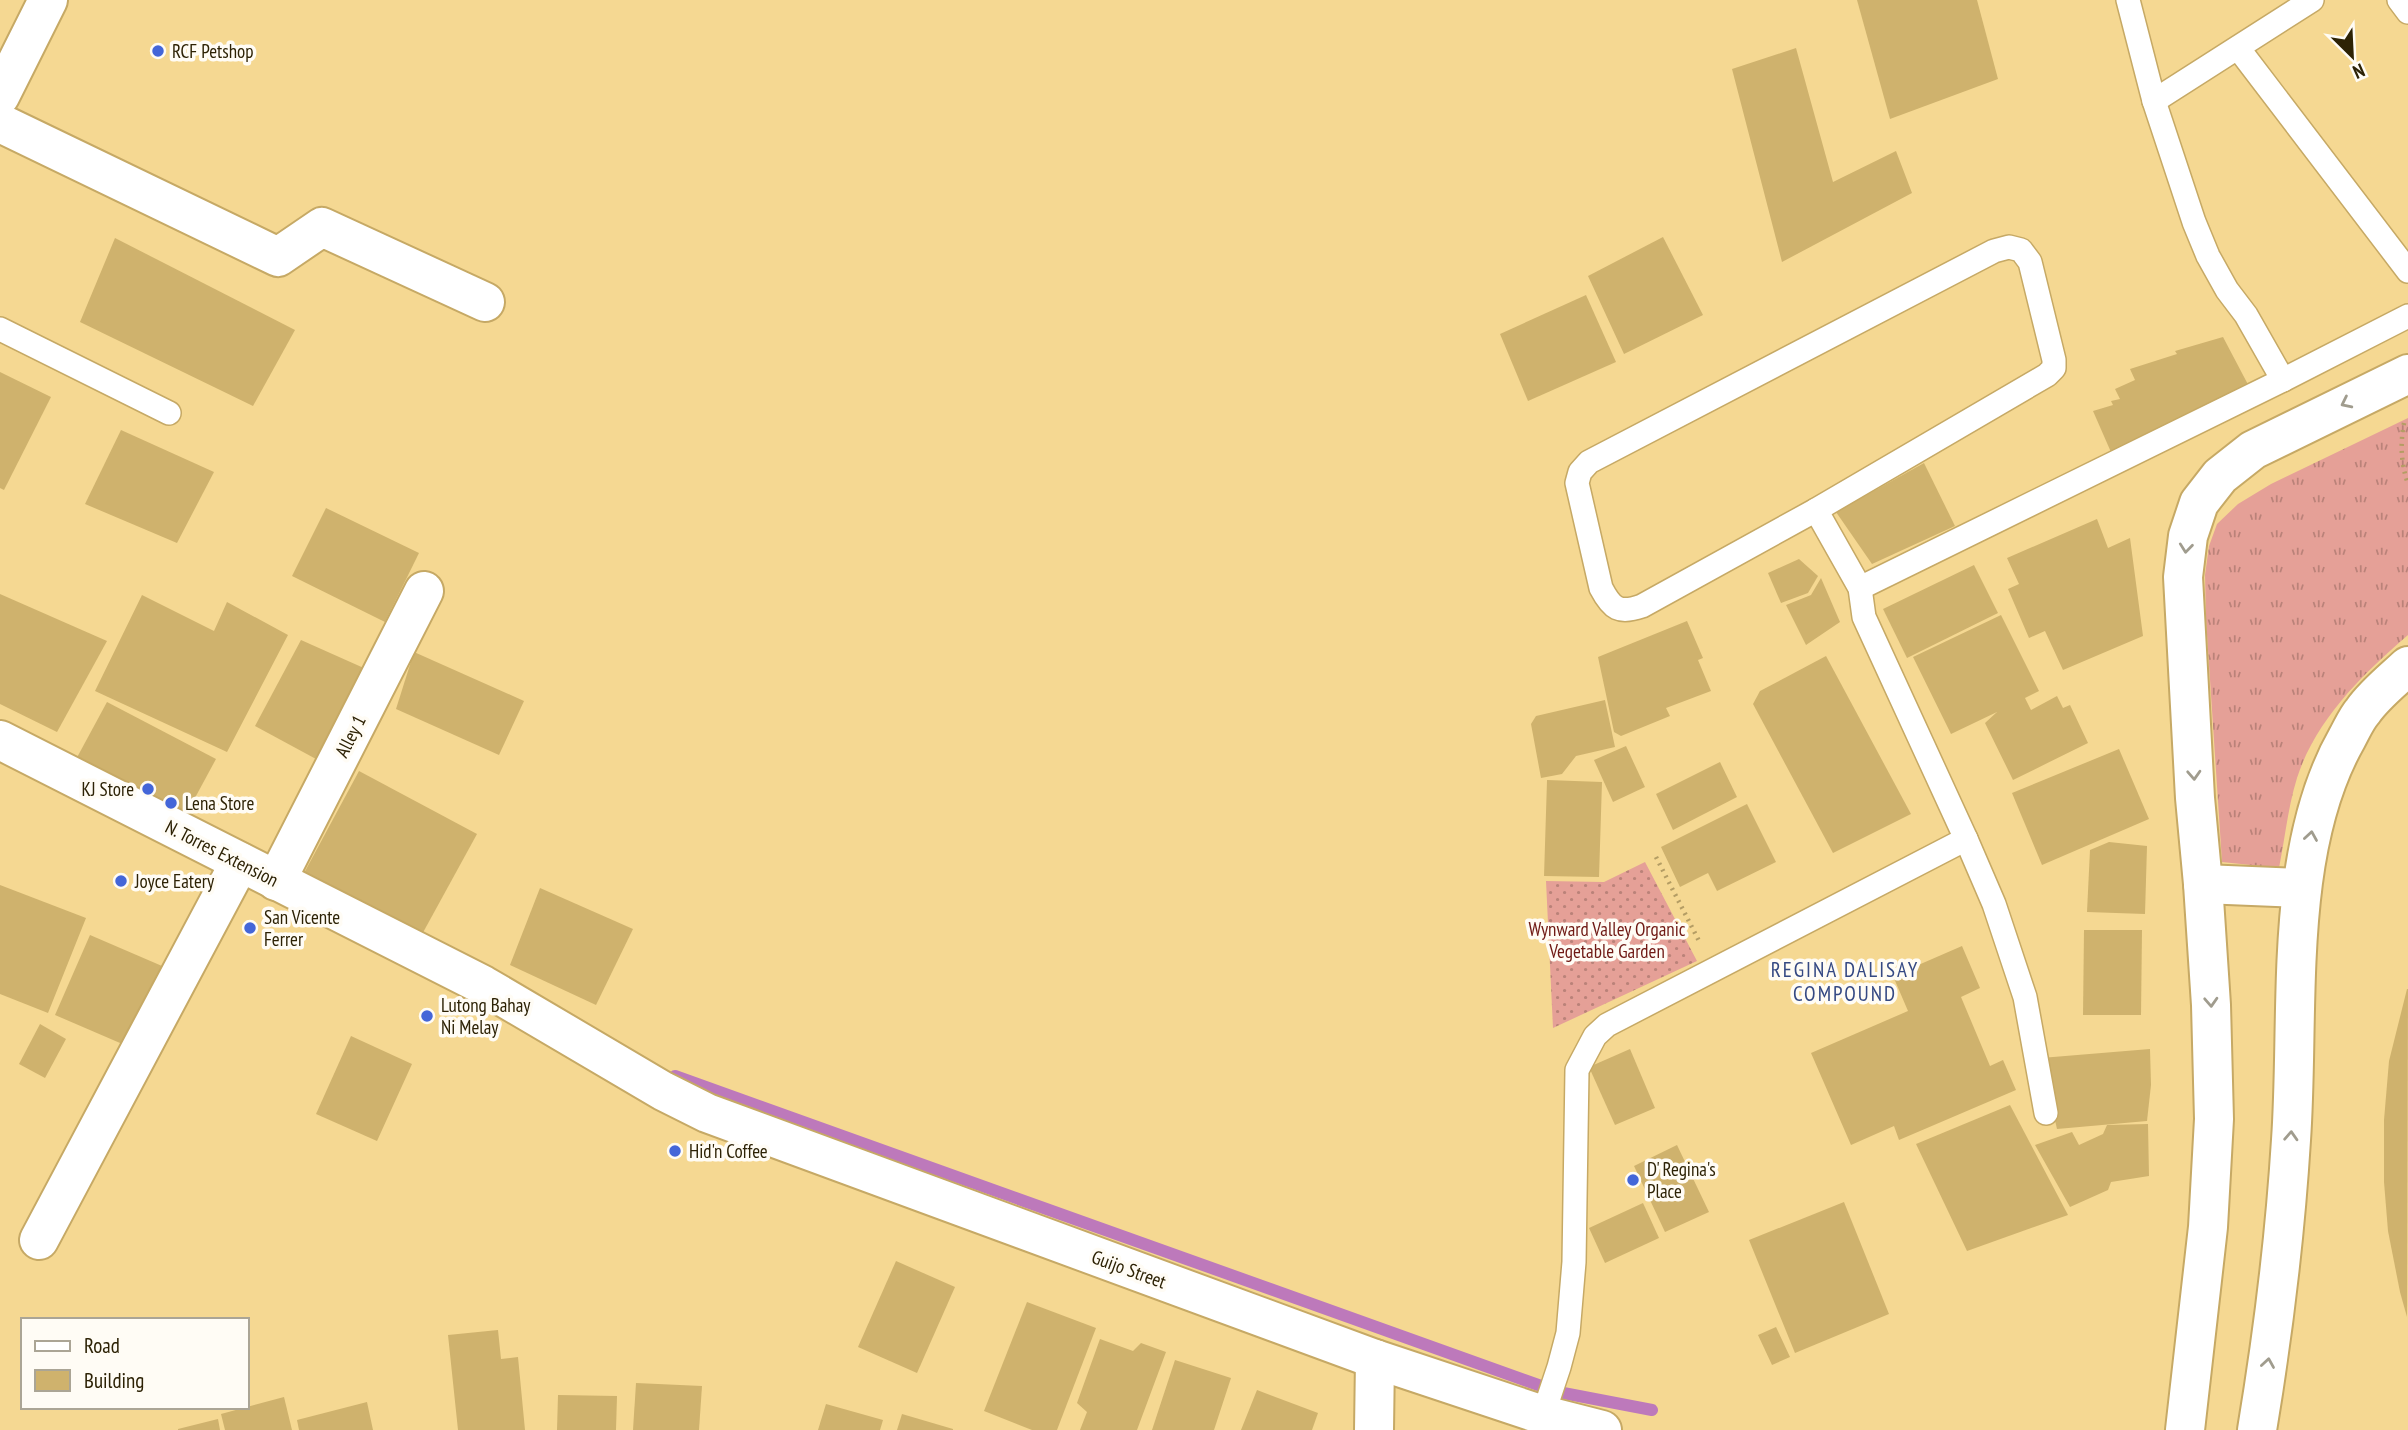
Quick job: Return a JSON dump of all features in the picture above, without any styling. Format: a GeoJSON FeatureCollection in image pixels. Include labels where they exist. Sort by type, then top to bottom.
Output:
{"type":"FeatureCollection","features":[{"type":"Feature","properties":{"kind":"street"},"geometry":{"type":"LineString","coordinates":[[0,96],[48,0]]}},
{"type":"Feature","properties":{"kind":"street"},"geometry":{"type":"LineString","coordinates":[[0,122],[278,257],[322,227],[485,302]]}},
{"type":"Feature","properties":{"kind":"street"},"geometry":{"type":"LineString","coordinates":[[2185,1430],[2207,1239],[2214,1119],[2211,1005],[2195,798],[2183,577],[2188,536],[2199,503],[2220,476],[2253,450],[2408,374]]}},
{"type":"Feature","properties":{"kind":"street","name":"Alley 1"},"geometry":{"type":"LineString","coordinates":[[276,881],[424,591]]}},
{"type":"Feature","properties":{"kind":"street"},"geometry":{"type":"LineString","coordinates":[[2257,1430],[2274,1324],[2289,1163],[2302,888],[2314,820],[2333,763],[2362,711],[2408,666]]}},
{"type":"Feature","properties":{"kind":"street","name":"N. Torres Extension"},"geometry":{"type":"LineString","coordinates":[[0,740],[483,985],[663,1091]]}},
{"type":"Feature","properties":{"kind":"street"},"geometry":{"type":"LineString","coordinates":[[39,1240],[240,862]]}},
{"type":"Feature","properties":{"kind":"street"},"geometry":{"type":"LineString","coordinates":[[2203,884],[2302,888]]}},
{"type":"Feature","properties":{"kind":"street","name":"Guijo Street"},"geometry":{"type":"LineString","coordinates":[[663,1091],[707,1113],[757,1133],[1376,1359],[1543,1415],[1601,1430]]}},
{"type":"Feature","properties":{"kind":"street"},"geometry":{"type":"LineString","coordinates":[[1374,1430],[1376,1359]]}},
{"type":"Feature","properties":{"kind":"lane"},"geometry":{"type":"LineString","coordinates":[[2128,0],[2154,101],[2208,257],[2227,290],[2246,315],[2283,380]]}},
{"type":"Feature","properties":{"kind":"lane"},"geometry":{"type":"LineString","coordinates":[[2154,101],[2312,0]]}},
{"type":"Feature","properties":{"kind":"lane"},"geometry":{"type":"LineString","coordinates":[[2399,0],[2408,12]]}},
{"type":"Feature","properties":{"kind":"lane"},"geometry":{"type":"LineString","coordinates":[[2238,48],[2408,271]]}},
{"type":"Feature","properties":{"kind":"lane"},"geometry":{"type":"LineString","coordinates":[[2009,247],[2021,250],[2030,262],[2054,368],[2047,375],[1816,510],[1642,606],[1630,610],[1616,609],[1607,601],[1601,588],[1577,484],[1580,472],[1600,455],[1994,251],[2009,247]]}},
{"type":"Feature","properties":{"kind":"lane"},"geometry":{"type":"LineString","coordinates":[[1860,588],[2408,316]]}},
{"type":"Feature","properties":{"kind":"lane"},"geometry":{"type":"LineString","coordinates":[[0,329],[169,413]]}},
{"type":"Feature","properties":{"kind":"lane"},"geometry":{"type":"LineString","coordinates":[[1816,510],[1860,588],[1864,617],[1994,904],[2025,998],[2046,1113]]}},
{"type":"Feature","properties":{"kind":"lane"},"geometry":{"type":"LineString","coordinates":[[1543,1415],[1568,1333],[1574,1262],[1577,1070],[1595,1036],[1607,1025],[1966,839]]}},
{"type":"Feature","properties":{"kind":"path"},"geometry":{"type":"LineString","coordinates":[[2406,417],[2401,439],[2403,469],[2408,484]]}},
{"type":"Feature","properties":{"kind":"path"},"geometry":{"type":"LineString","coordinates":[[1656,857],[1714,970]]}},
{"type":"Feature","properties":{"kind":"green space"},"geometry":{"type":"Polygon","coordinates":[[[2408,418],[2408,635],[2358,682],[2316,736],[2297,778],[2279,868],[2222,862],[2205,575],[2209,546],[2217,524],[2238,504],[2271,484],[2408,418]]]}},
{"type":"Feature","properties":{"kind":"green space","name":"Wynward Valley Organic Vegetable Garden"},"geometry":{"type":"Polygon","coordinates":[[[1645,862],[1697,961],[1553,1028],[1546,881],[1604,882],[1645,862]]]}},
{"type":"Feature","properties":{"kind":"building"},"geometry":{"type":"Polygon","coordinates":[[[1857,0],[1977,0],[1998,79],[1890,119],[1857,0]]]}},
{"type":"Feature","properties":{"kind":"building"},"geometry":{"type":"Polygon","coordinates":[[[1796,48],[1833,182],[1896,151],[1912,193],[1782,262],[1732,69],[1796,48]]]}},
{"type":"Feature","properties":{"kind":"building"},"geometry":{"type":"Polygon","coordinates":[[[1663,237],[1703,315],[1624,354],[1588,276],[1663,237]]]}},
{"type":"Feature","properties":{"kind":"building"},"geometry":{"type":"Polygon","coordinates":[[[115,238],[295,330],[253,406],[80,322],[115,238]]]}},
{"type":"Feature","properties":{"kind":"building"},"geometry":{"type":"Polygon","coordinates":[[[1586,295],[1616,362],[1528,401],[1500,334],[1586,295]]]}},
{"type":"Feature","properties":{"kind":"building"},"geometry":{"type":"Polygon","coordinates":[[[2223,337],[2253,394],[2114,459],[2093,411],[2113,405],[2111,401],[2120,399],[2115,389],[2135,380],[2130,369],[2177,354],[2175,351],[2223,337]]]}},
{"type":"Feature","properties":{"kind":"building"},"geometry":{"type":"Polygon","coordinates":[[[0,372],[51,397],[4,490],[0,488],[0,372]]]}},
{"type":"Feature","properties":{"kind":"building"},"geometry":{"type":"Polygon","coordinates":[[[121,430],[214,472],[177,543],[85,504],[121,430]]]}},
{"type":"Feature","properties":{"kind":"building"},"geometry":{"type":"Polygon","coordinates":[[[1924,463],[1955,526],[1872,564],[1836,512],[1924,463]]]}},
{"type":"Feature","properties":{"kind":"building"},"geometry":{"type":"Polygon","coordinates":[[[326,508],[419,553],[385,622],[292,576],[326,508]]]}},
{"type":"Feature","properties":{"kind":"building"},"geometry":{"type":"Polygon","coordinates":[[[2097,519],[2108,548],[2130,538],[2143,636],[2063,670],[2045,631],[2029,638],[2008,589],[2019,584],[2007,558],[2097,519]]]}},
{"type":"Feature","properties":{"kind":"building"},"geometry":{"type":"Polygon","coordinates":[[[1799,559],[1818,576],[1808,593],[1781,603],[1768,573],[1799,559]]]}},
{"type":"Feature","properties":{"kind":"building"},"geometry":{"type":"Polygon","coordinates":[[[1974,565],[1998,613],[1907,658],[1883,609],[1974,565]]]}},
{"type":"Feature","properties":{"kind":"building"},"geometry":{"type":"Polygon","coordinates":[[[1821,578],[1840,622],[1806,645],[1786,605],[1811,595],[1821,578]]]}},
{"type":"Feature","properties":{"kind":"building"},"geometry":{"type":"Polygon","coordinates":[[[0,594],[107,641],[57,732],[0,704],[0,594]]]}},
{"type":"Feature","properties":{"kind":"building"},"geometry":{"type":"Polygon","coordinates":[[[142,595],[214,631],[227,602],[288,635],[227,752],[95,691],[142,595]]]}},
{"type":"Feature","properties":{"kind":"building"},"geometry":{"type":"Polygon","coordinates":[[[2001,615],[2039,691],[2025,698],[2031,710],[2057,696],[2063,708],[2070,705],[2088,743],[2013,780],[1985,723],[1997,712],[1951,734],[1913,657],[2001,615]]]}},
{"type":"Feature","properties":{"kind":"building"},"geometry":{"type":"Polygon","coordinates":[[[1687,621],[1703,658],[1698,660],[1711,691],[1666,708],[1670,716],[1621,736],[1614,732],[1598,657],[1687,621]]]}},
{"type":"Feature","properties":{"kind":"building"},"geometry":{"type":"Polygon","coordinates":[[[301,640],[366,669],[316,759],[255,726],[301,640]]]}},
{"type":"Feature","properties":{"kind":"building"},"geometry":{"type":"Polygon","coordinates":[[[414,652],[524,701],[499,755],[396,709],[414,652]]]}},
{"type":"Feature","properties":{"kind":"building"},"geometry":{"type":"Polygon","coordinates":[[[1826,656],[1911,814],[1833,853],[1753,704],[1760,691],[1826,656]]]}},
{"type":"Feature","properties":{"kind":"building"},"geometry":{"type":"Polygon","coordinates":[[[1605,700],[1615,747],[1576,756],[1562,774],[1541,778],[1531,724],[1536,716],[1605,700]]]}},
{"type":"Feature","properties":{"kind":"building"},"geometry":{"type":"Polygon","coordinates":[[[107,702],[216,759],[183,820],[74,763],[107,702]]]}},
{"type":"Feature","properties":{"kind":"building"},"geometry":{"type":"Polygon","coordinates":[[[1626,746],[1645,787],[1613,802],[1594,760],[1626,746]]]}},
{"type":"Feature","properties":{"kind":"building"},"geometry":{"type":"Polygon","coordinates":[[[2119,749],[2149,819],[2042,865],[2012,793],[2119,749]]]}},
{"type":"Feature","properties":{"kind":"building"},"geometry":{"type":"Polygon","coordinates":[[[1720,762],[1737,797],[1673,830],[1656,794],[1720,762]]]}},
{"type":"Feature","properties":{"kind":"building"},"geometry":{"type":"Polygon","coordinates":[[[359,771],[477,834],[420,938],[303,875],[359,771]]]}},
{"type":"Feature","properties":{"kind":"building"},"geometry":{"type":"Polygon","coordinates":[[[1547,780],[1602,782],[1599,877],[1544,876],[1547,780]]]}},
{"type":"Feature","properties":{"kind":"building"},"geometry":{"type":"Polygon","coordinates":[[[1747,804],[1776,862],[1717,891],[1708,873],[1680,887],[1661,847],[1747,804]]]}},
{"type":"Feature","properties":{"kind":"building"},"geometry":{"type":"Polygon","coordinates":[[[2109,842],[2147,846],[2145,914],[2087,912],[2090,850],[2109,842]]]}},
{"type":"Feature","properties":{"kind":"building"},"geometry":{"type":"Polygon","coordinates":[[[0,885],[86,918],[48,1013],[0,994],[0,885]]]}},
{"type":"Feature","properties":{"kind":"building"},"geometry":{"type":"Polygon","coordinates":[[[540,888],[633,929],[596,1005],[510,965],[540,888]]]}},
{"type":"Feature","properties":{"kind":"building"},"geometry":{"type":"Polygon","coordinates":[[[2084,930],[2142,930],[2141,1015],[2083,1015],[2084,930]]]}},
{"type":"Feature","properties":{"kind":"building"},"geometry":{"type":"Polygon","coordinates":[[[90,935],[169,969],[134,1049],[55,1015],[90,935]]]}},
{"type":"Feature","properties":{"kind":"building"},"geometry":{"type":"Polygon","coordinates":[[[1962,946],[1980,988],[1961,997],[1990,1066],[2003,1060],[2016,1090],[1899,1140],[1894,1126],[1851,1145],[1811,1053],[1908,1011],[1893,976],[1962,946]]]}},
{"type":"Feature","properties":{"kind":"building"},"geometry":{"type":"Polygon","coordinates":[[[2407,989],[2407,1317],[2388,1231],[2384,1182],[2384,1120],[2389,1061],[2407,989]]]}},
{"type":"Feature","properties":{"kind":"building"},"geometry":{"type":"Polygon","coordinates":[[[40,1024],[66,1039],[45,1078],[19,1064],[40,1024]]]}},
{"type":"Feature","properties":{"kind":"building"},"geometry":{"type":"Polygon","coordinates":[[[351,1036],[412,1064],[377,1141],[316,1114],[351,1036]]]}},
{"type":"Feature","properties":{"kind":"building"},"geometry":{"type":"Polygon","coordinates":[[[1630,1049],[1655,1108],[1615,1125],[1589,1067],[1630,1049]]]}},
{"type":"Feature","properties":{"kind":"building"},"geometry":{"type":"Polygon","coordinates":[[[2150,1049],[2151,1085],[2147,1121],[2057,1129],[2041,1058],[2150,1049]]]}},
{"type":"Feature","properties":{"kind":"building"},"geometry":{"type":"Polygon","coordinates":[[[2010,1105],[2068,1215],[1967,1251],[1916,1144],[2010,1105]]]}},
{"type":"Feature","properties":{"kind":"building"},"geometry":{"type":"Polygon","coordinates":[[[2148,1124],[2149,1176],[2111,1182],[2108,1190],[2070,1207],[2035,1145],[2072,1132],[2079,1145],[2103,1134],[2107,1125],[2148,1124]]]}},
{"type":"Feature","properties":{"kind":"building"},"geometry":{"type":"Polygon","coordinates":[[[1677,1145],[1709,1212],[1665,1232],[1634,1166],[1677,1145]]]}},
{"type":"Feature","properties":{"kind":"building"},"geometry":{"type":"Polygon","coordinates":[[[1844,1202],[1889,1314],[1795,1353],[1749,1240],[1844,1202]]]}},
{"type":"Feature","properties":{"kind":"building"},"geometry":{"type":"Polygon","coordinates":[[[1643,1203],[1659,1238],[1605,1263],[1589,1228],[1643,1203]]]}},
{"type":"Feature","properties":{"kind":"building"},"geometry":{"type":"Polygon","coordinates":[[[896,1261],[955,1287],[917,1373],[858,1347],[896,1261]]]}},
{"type":"Feature","properties":{"kind":"building"},"geometry":{"type":"Polygon","coordinates":[[[1027,1302],[1096,1328],[1057,1430],[1032,1430],[984,1411],[1027,1302]]]}},
{"type":"Feature","properties":{"kind":"building"},"geometry":{"type":"Polygon","coordinates":[[[1776,1327],[1790,1357],[1772,1365],[1758,1335],[1776,1327]]]}},
{"type":"Feature","properties":{"kind":"building"},"geometry":{"type":"Polygon","coordinates":[[[498,1330],[501,1359],[518,1357],[525,1430],[458,1430],[448,1335],[498,1330]]]}},
{"type":"Feature","properties":{"kind":"building"},"geometry":{"type":"Polygon","coordinates":[[[1100,1339],[1133,1351],[1141,1343],[1166,1352],[1137,1430],[1080,1430],[1087,1412],[1077,1403],[1100,1339]]]}},
{"type":"Feature","properties":{"kind":"building"},"geometry":{"type":"Polygon","coordinates":[[[1175,1360],[1231,1378],[1214,1430],[1152,1430],[1175,1360]]]}},
{"type":"Feature","properties":{"kind":"building"},"geometry":{"type":"Polygon","coordinates":[[[636,1383],[702,1386],[699,1430],[633,1430],[636,1383]]]}},
{"type":"Feature","properties":{"kind":"building"},"geometry":{"type":"Polygon","coordinates":[[[1257,1390],[1318,1413],[1312,1430],[1241,1430],[1257,1390]]]}},
{"type":"Feature","properties":{"kind":"building"},"geometry":{"type":"Polygon","coordinates":[[[558,1395],[617,1396],[616,1430],[557,1430],[558,1395]]]}},
{"type":"Feature","properties":{"kind":"building"},"geometry":{"type":"Polygon","coordinates":[[[284,1397],[292,1430],[225,1430],[221,1414],[248,1409],[248,1407],[284,1397]]]}},
{"type":"Feature","properties":{"kind":"building"},"geometry":{"type":"Polygon","coordinates":[[[367,1402],[373,1430],[299,1430],[297,1420],[367,1402]]]}},
{"type":"Feature","properties":{"kind":"building"},"geometry":{"type":"Polygon","coordinates":[[[826,1404],[883,1420],[880,1430],[818,1430],[826,1404]]]}},
{"type":"Feature","properties":{"kind":"building"},"geometry":{"type":"Polygon","coordinates":[[[902,1414],[953,1429],[953,1430],[897,1430],[902,1414]]]}},
{"type":"Feature","properties":{"kind":"building"},"geometry":{"type":"Polygon","coordinates":[[[218,1419],[220,1430],[178,1430],[178,1429],[218,1419]]]}},
{"type":"Feature","properties":{"kind":"waterway"},"geometry":{"type":"LineString","coordinates":[[675,1076],[1558,1392],[1652,1410]]}},
{"type":"Feature","properties":{"kind":"place","name":"RCF Petshop"},"geometry":{"type":"Point","coordinates":[158,51]}},
{"type":"Feature","properties":{"kind":"place","name":"KJ Store"},"geometry":{"type":"Point","coordinates":[148,789]}},
{"type":"Feature","properties":{"kind":"place","name":"Lena Store"},"geometry":{"type":"Point","coordinates":[171,803]}},
{"type":"Feature","properties":{"kind":"place","name":"Joyce Eatery"},"geometry":{"type":"Point","coordinates":[121,881]}},
{"type":"Feature","properties":{"kind":"place","name":"San Vicente Ferrer"},"geometry":{"type":"Point","coordinates":[250,928]}},
{"type":"Feature","properties":{"kind":"place","name":"Lutong Bahay Ni Melay"},"geometry":{"type":"Point","coordinates":[427,1016]}},
{"type":"Feature","properties":{"kind":"place","name":"Hid'n Coffee"},"geometry":{"type":"Point","coordinates":[675,1151]}},
{"type":"Feature","properties":{"kind":"place","name":"D' Regina's Place"},"geometry":{"type":"Point","coordinates":[1633,1180]}},
{"type":"Feature","properties":{"kind":"district","name":"REGINA DALISAY COMPOUND"},"geometry":{"type":"Point","coordinates":[1845,981]}}]}
